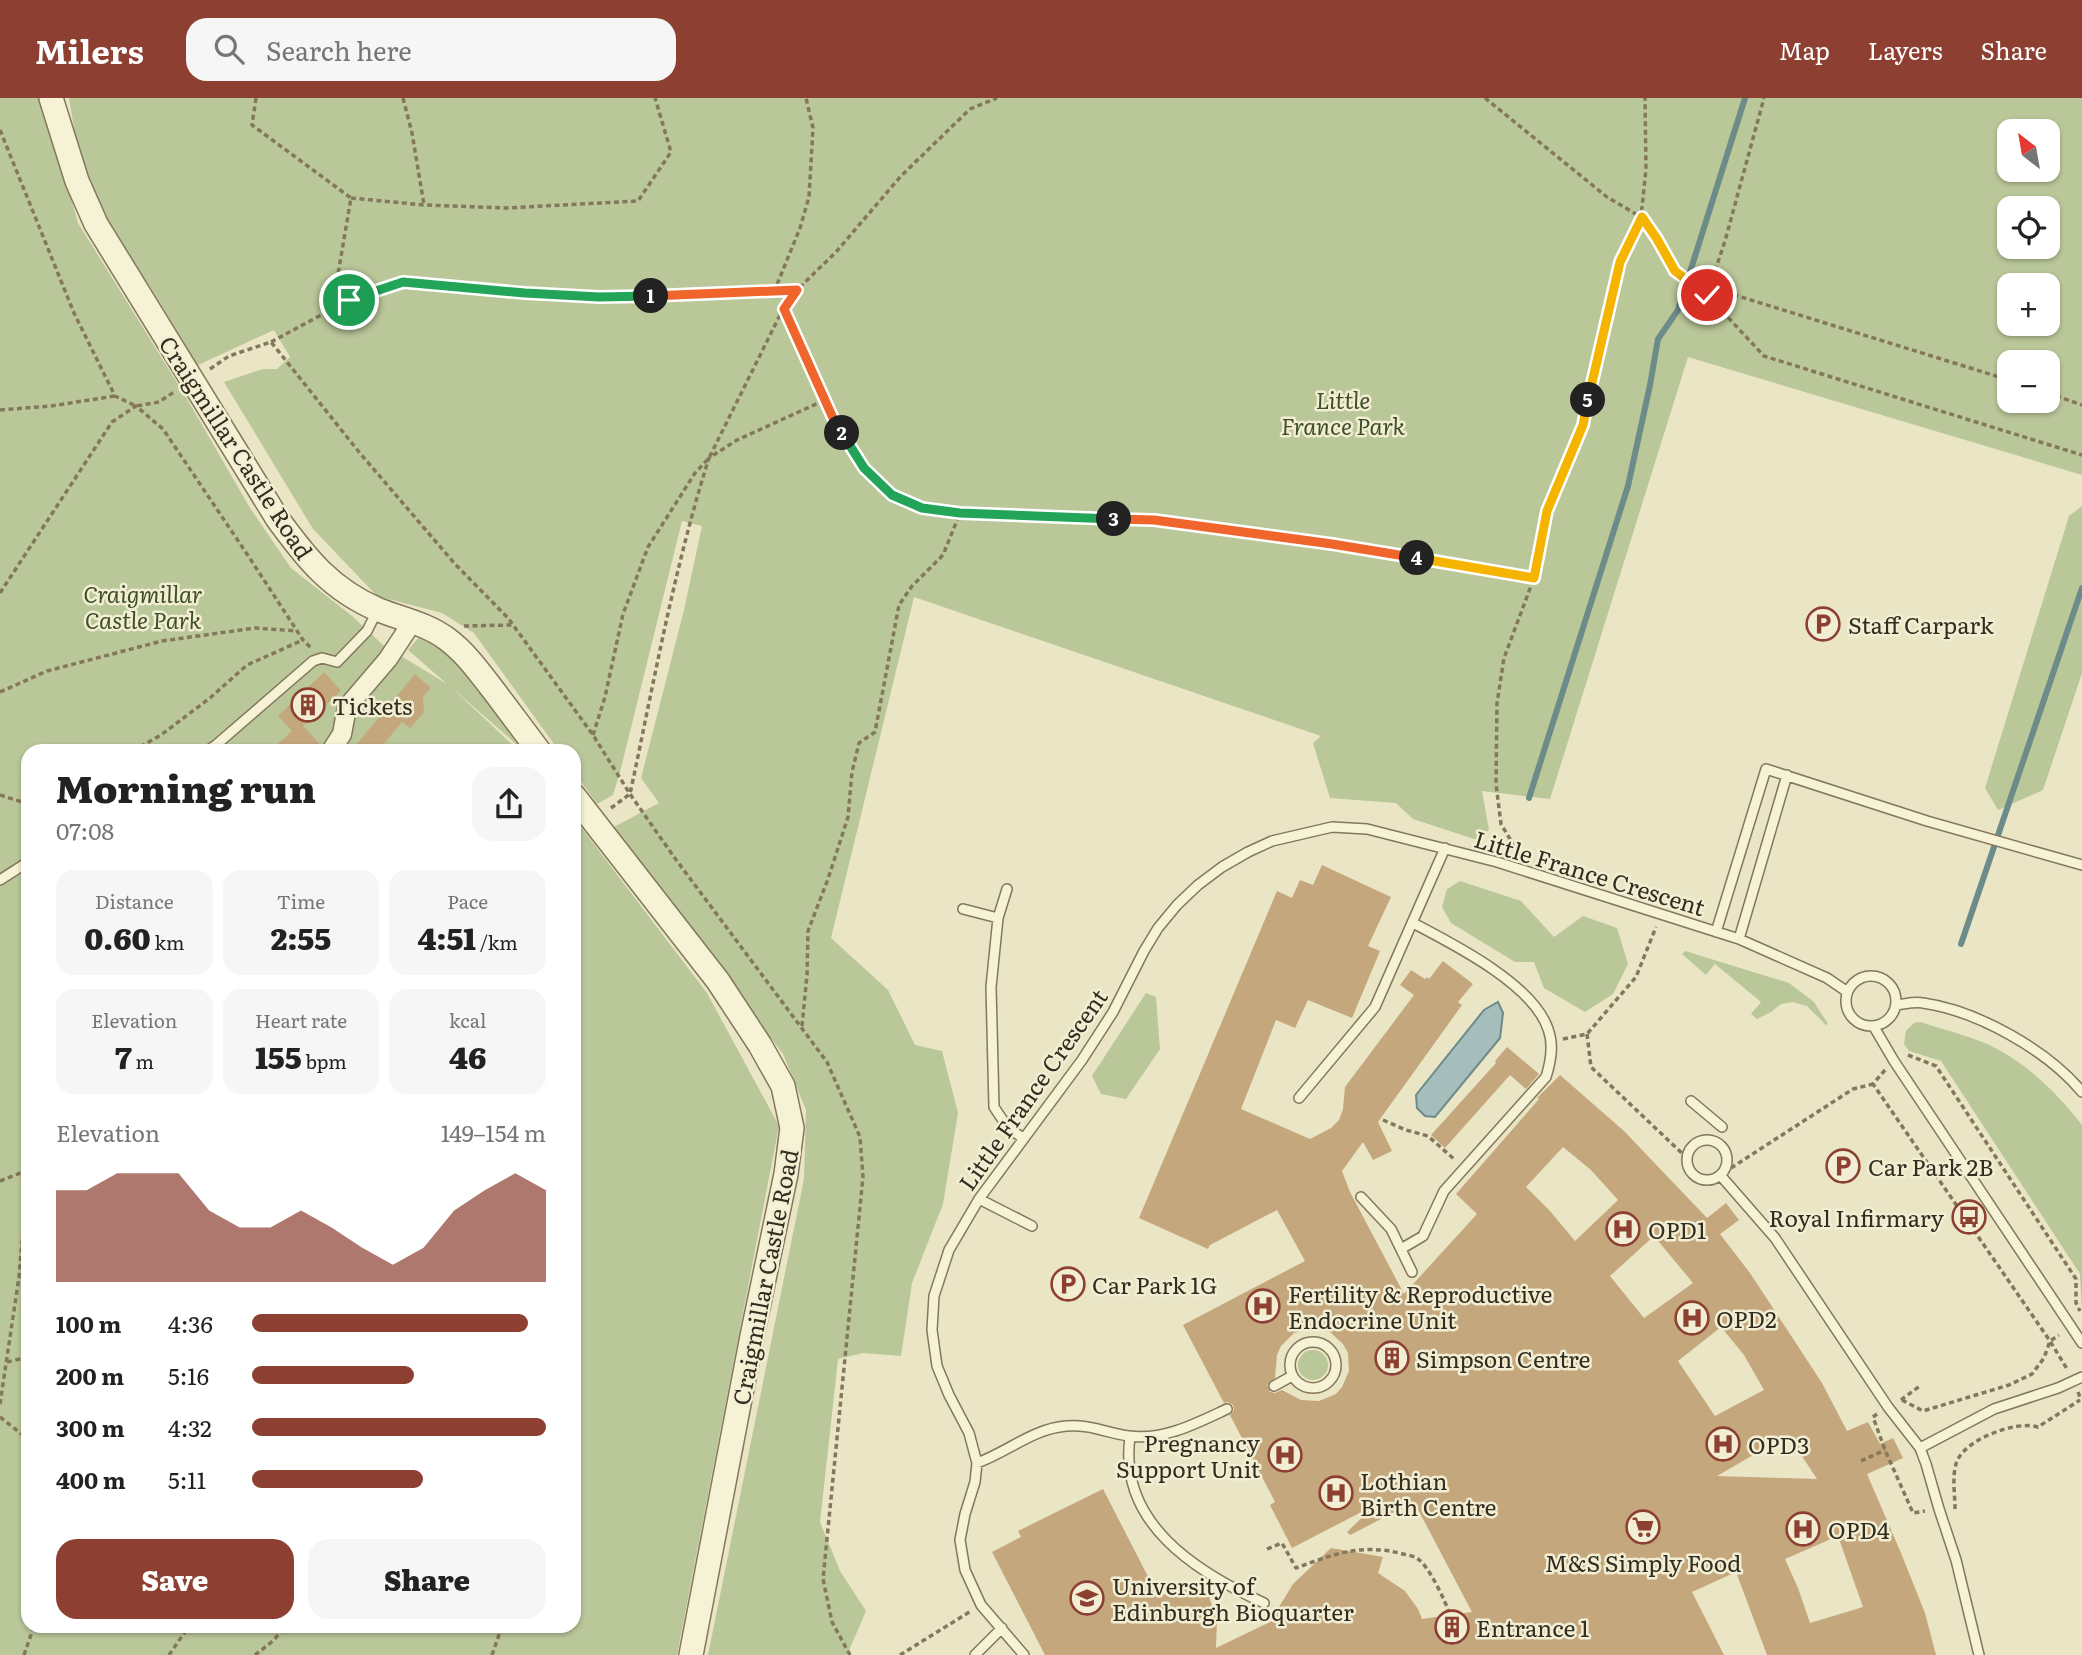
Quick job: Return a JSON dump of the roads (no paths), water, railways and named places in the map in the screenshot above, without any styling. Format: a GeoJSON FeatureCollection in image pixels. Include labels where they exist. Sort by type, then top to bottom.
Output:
{"type":"FeatureCollection","features":[{"type":"Feature","properties":{"kind":"street","name":"Craigmillar Castle Road"},"geometry":{"type":"LineString","coordinates":[[51,98],[77,181],[96,224],[277,518],[313,565],[329,581],[377,609],[436,631],[449,640],[471,661],[534,744]]}},
{"type":"Feature","properties":{"kind":"street"},"geometry":{"type":"LineString","coordinates":[[336,744],[342,734],[347,707],[388,659],[412,621]]}},
{"type":"Feature","properties":{"kind":"street","name":"Craigmillar Castle Road"},"geometry":{"type":"LineString","coordinates":[[581,805],[718,981],[783,1086],[792,1128],[786,1174],[691,1655]]}},
{"type":"Feature","properties":{"kind":"lane"},"geometry":{"type":"LineString","coordinates":[[217,744],[313,661],[322,658],[337,662],[367,631],[377,609]]}},
{"type":"Feature","properties":{"kind":"lane"},"geometry":{"type":"LineString","coordinates":[[1716,932],[1766,769],[1927,821],[2082,865]]}},
{"type":"Feature","properties":{"kind":"lane"},"geometry":{"type":"LineString","coordinates":[[1739,939],[1787,775]]}},
{"type":"Feature","properties":{"kind":"lane","name":"Little France Crescent"},"geometry":{"type":"LineString","coordinates":[[1024,1655],[981,1605],[965,1570],[960,1540],[975,1482],[977,1463],[969,1433],[937,1366],[932,1330],[934,1296],[948,1250],[979,1199],[1082,1060],[1113,1012],[1158,928],[1198,885],[1222,867],[1272,841],[1332,827],[1367,829],[1515,867],[1739,939],[1828,978],[1846,991]]}},
{"type":"Feature","properties":{"kind":"lane"},"geometry":{"type":"LineString","coordinates":[[1298,1098],[1375,1007],[1445,848]]}},
{"type":"Feature","properties":{"kind":"lane"},"geometry":{"type":"LineString","coordinates":[[0,880],[21,866]]}},
{"type":"Feature","properties":{"kind":"lane"},"geometry":{"type":"LineString","coordinates":[[1007,889],[998,918],[991,987],[994,1107],[1009,1128],[1023,1138]]}},
{"type":"Feature","properties":{"kind":"lane"},"geometry":{"type":"LineString","coordinates":[[963,909],[998,918]]}},
{"type":"Feature","properties":{"kind":"lane"},"geometry":{"type":"LineString","coordinates":[[1401,1249],[1423,1236],[1444,1191],[1546,1077],[1552,1053],[1549,1031],[1543,1016],[1530,1000],[1506,978],[1413,923]]}},
{"type":"Feature","properties":{"kind":"lane"},"geometry":{"type":"LineString","coordinates":[[1864,977],[1877,977],[1888,982],[1895,992],[1896,1004],[1892,1016],[1882,1025],[1874,1027],[1858,1024],[1849,1016],[1845,1004],[1846,991],[1864,977]]}},
{"type":"Feature","properties":{"kind":"lane"},"geometry":{"type":"LineString","coordinates":[[1896,1004],[1922,1002],[1972,1017],[2000,1030],[2037,1050],[2082,1092]]}},
{"type":"Feature","properties":{"kind":"lane"},"geometry":{"type":"LineString","coordinates":[[1874,1027],[2082,1343]]}},
{"type":"Feature","properties":{"kind":"lane"},"geometry":{"type":"LineString","coordinates":[[1691,1101],[1722,1127]]}},
{"type":"Feature","properties":{"kind":"lane"},"geometry":{"type":"LineString","coordinates":[[1708,1139],[1720,1144],[1727,1155],[1727,1166],[1721,1175],[1708,1181],[1695,1177],[1687,1165],[1691,1147],[1708,1139]]}},
{"type":"Feature","properties":{"kind":"lane"},"geometry":{"type":"LineString","coordinates":[[1721,1175],[1775,1238],[1888,1407],[1920,1448],[1956,1560],[1979,1655]]}},
{"type":"Feature","properties":{"kind":"lane"},"geometry":{"type":"LineString","coordinates":[[1361,1197],[1391,1229],[1412,1272]]}},
{"type":"Feature","properties":{"kind":"lane"},"geometry":{"type":"LineString","coordinates":[[979,1199],[1032,1226]]}},
{"type":"Feature","properties":{"kind":"lane"},"geometry":{"type":"LineString","coordinates":[[1322,1343],[1334,1354],[1336,1370],[1328,1384],[1312,1389],[1304,1387],[1292,1376],[1290,1360],[1299,1346],[1322,1343]]}},
{"type":"Feature","properties":{"kind":"lane"},"geometry":{"type":"LineString","coordinates":[[1274,1386],[1292,1376]]}},
{"type":"Feature","properties":{"kind":"lane"},"geometry":{"type":"LineString","coordinates":[[1920,1448],[1994,1409],[2058,1388],[2082,1377]]}},
{"type":"Feature","properties":{"kind":"lane"},"geometry":{"type":"LineString","coordinates":[[977,1463],[1043,1430],[1065,1426],[1091,1426],[1130,1437],[1160,1435],[1227,1409]]}},
{"type":"Feature","properties":{"kind":"lane"},"geometry":{"type":"LineString","coordinates":[[1130,1437],[1129,1471],[1138,1498],[1158,1532],[1203,1572],[1264,1603]]}},
{"type":"Feature","properties":{"kind":"lane"},"geometry":{"type":"LineString","coordinates":[[975,1655],[1003,1628]]}},
{"type":"Feature","properties":{"kind":"water"},"geometry":{"type":"Polygon","coordinates":[[[1498,1002],[1503,1013],[1500,1038],[1435,1117],[1425,1116],[1417,1108],[1416,1095],[1484,1010],[1498,1002]]]}},
{"type":"Feature","properties":{"kind":"waterway"},"geometry":{"type":"LineString","coordinates":[[1529,798],[1628,486],[1658,339],[1678,310],[1745,98]]}},
{"type":"Feature","properties":{"kind":"waterway"},"geometry":{"type":"LineString","coordinates":[[1961,944],[2082,588]]}},
{"type":"Feature","properties":{"kind":"place","name":"Staff Carpark"},"geometry":{"type":"Point","coordinates":[1823,624]}},
{"type":"Feature","properties":{"kind":"place","name":"Tickets"},"geometry":{"type":"Point","coordinates":[308,705]}},
{"type":"Feature","properties":{"kind":"place","name":"Car Park 2B"},"geometry":{"type":"Point","coordinates":[1843,1166]}},
{"type":"Feature","properties":{"kind":"place","name":"Royal Infirmary"},"geometry":{"type":"Point","coordinates":[1969,1217]}},
{"type":"Feature","properties":{"kind":"place","name":"OPD1"},"geometry":{"type":"Point","coordinates":[1623,1229]}},
{"type":"Feature","properties":{"kind":"place","name":"Car Park 1G"},"geometry":{"type":"Point","coordinates":[1068,1284]}},
{"type":"Feature","properties":{"kind":"place","name":"Fertility & Reproductive Endocrine Unit"},"geometry":{"type":"Point","coordinates":[1263,1306]}},
{"type":"Feature","properties":{"kind":"place","name":"OPD2"},"geometry":{"type":"Point","coordinates":[1692,1318]}},
{"type":"Feature","properties":{"kind":"place","name":"Simpson Centre"},"geometry":{"type":"Point","coordinates":[1392,1358]}},
{"type":"Feature","properties":{"kind":"place","name":"OPD3"},"geometry":{"type":"Point","coordinates":[1723,1444]}},
{"type":"Feature","properties":{"kind":"place","name":"Pregnancy Support Unit"},"geometry":{"type":"Point","coordinates":[1285,1455]}},
{"type":"Feature","properties":{"kind":"place","name":"Lothian Birth Centre"},"geometry":{"type":"Point","coordinates":[1336,1493]}},
{"type":"Feature","properties":{"kind":"place","name":"M&S Simply Food"},"geometry":{"type":"Point","coordinates":[1643,1527]}},
{"type":"Feature","properties":{"kind":"place","name":"OPD4"},"geometry":{"type":"Point","coordinates":[1803,1529]}},
{"type":"Feature","properties":{"kind":"place","name":"University of Edinburgh Bioquarter"},"geometry":{"type":"Point","coordinates":[1087,1598]}},
{"type":"Feature","properties":{"kind":"place","name":"Entrance 1"},"geometry":{"type":"Point","coordinates":[1452,1627]}},
{"type":"Feature","properties":{"kind":"park label","name":"Little France Park"},"geometry":{"type":"Point","coordinates":[1343,412]}},
{"type":"Feature","properties":{"kind":"park label","name":"Craigmillar Castle Park"},"geometry":{"type":"Point","coordinates":[143,606]}}]}
